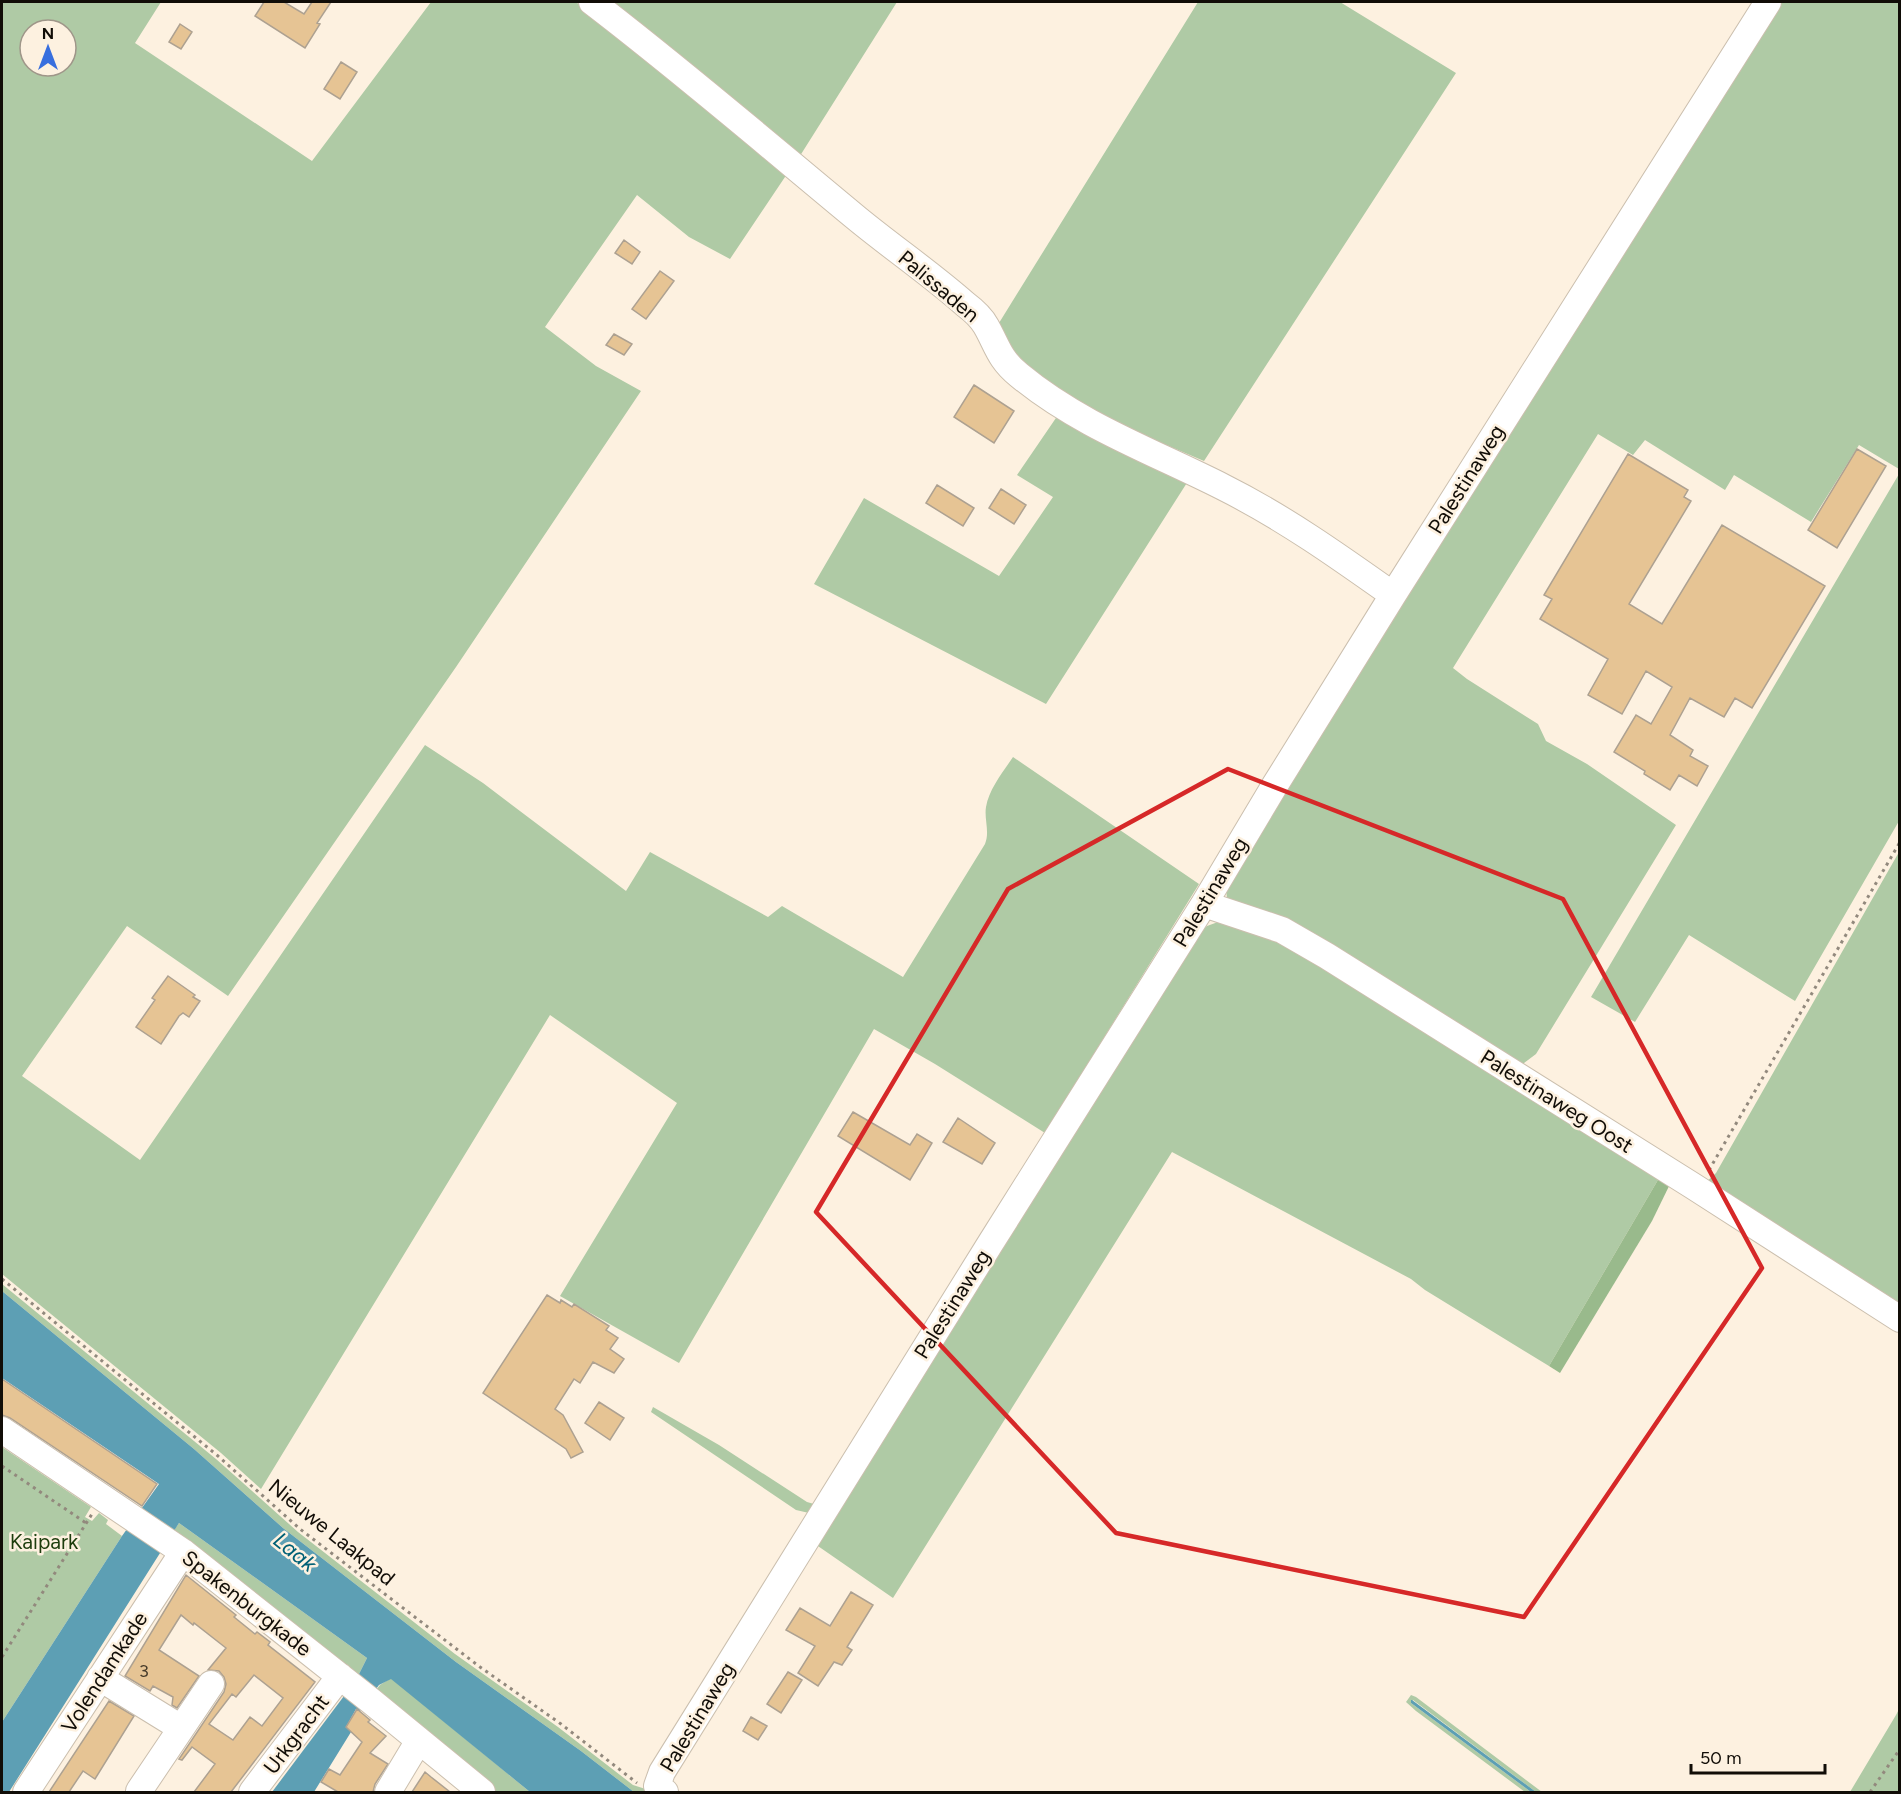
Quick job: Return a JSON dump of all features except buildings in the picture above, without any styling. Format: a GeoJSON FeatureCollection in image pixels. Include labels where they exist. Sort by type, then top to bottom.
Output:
{"type":"FeatureCollection","features":[{"type":"Feature","properties":{"kind":"street","name":"Palissaden"},"geometry":{"type":"LineString","coordinates":[[592,2],[878,236],[974,311],[987,327],[998,352],[1020,376],[1056,401],[1121,439],[1222,486],[1266,510],[1393,595]]}},
{"type":"Feature","properties":{"kind":"street","name":"Palestinaweg"},"geometry":{"type":"LineString","coordinates":[[661,1789],[662,1772],[1204,904],[1393,595],[1768,2]]}},
{"type":"Feature","properties":{"kind":"street","name":"Palestinaweg Oost"},"geometry":{"type":"LineString","coordinates":[[1204,904],[1247,917],[1291,935],[1693,1186],[1899,1319]]}},
{"type":"Feature","properties":{"kind":"street","name":"Spakenburgkade"},"geometry":{"type":"LineString","coordinates":[[2,1430],[175,1547],[340,1676],[482,1792]]}},
{"type":"Feature","properties":{"kind":"street","name":"Volendamkade"},"geometry":{"type":"LineString","coordinates":[[26,1792],[100,1678],[175,1547]]}},
{"type":"Feature","properties":{"kind":"street","name":"Urkgracht"},"geometry":{"type":"LineString","coordinates":[[252,1792],[340,1676]]}},
{"type":"Feature","properties":{"kind":"street"},"geometry":{"type":"LineString","coordinates":[[100,1678],[182,1728]]}},
{"type":"Feature","properties":{"kind":"street"},"geometry":{"type":"LineString","coordinates":[[139,1791],[211,1684]]}},
{"type":"Feature","properties":{"kind":"street"},"geometry":{"type":"LineString","coordinates":[[387,1792],[418,1742]]}},
{"type":"Feature","properties":{"kind":"path"},"geometry":{"type":"LineString","coordinates":[[1693,1186],[1710,1169],[1899,842]]}},
{"type":"Feature","properties":{"kind":"path","name":"Nieuwe Laakpad"},"geometry":{"type":"LineString","coordinates":[[2,1279],[218,1456],[275,1508],[326,1549],[636,1782],[661,1789]]}},
{"type":"Feature","properties":{"kind":"path"},"geometry":{"type":"LineString","coordinates":[[2,1466],[86,1523]]}},
{"type":"Feature","properties":{"kind":"path"},"geometry":{"type":"LineString","coordinates":[[2,1657],[102,1498]]}},
{"type":"Feature","properties":{"kind":"path"},"geometry":{"type":"LineString","coordinates":[[1870,1792],[1899,1749]]}},
{"type":"Feature","properties":{"kind":"highlighted area"},"geometry":{"type":"Polygon","coordinates":[[[1228,769],[1563,899],[1762,1268],[1524,1617],[1116,1533],[816,1212],[1008,889],[1228,769]]]}},
{"type":"Feature","properties":{"kind":"green space"},"geometry":{"type":"Polygon","coordinates":[[[2,2],[161,2],[135,43],[312,161],[431,2],[576,2],[787,174],[730,259],[689,237],[637,195],[545,327],[596,366],[641,391],[456,667],[228,996],[127,926],[22,1076],[140,1160],[425,745],[483,783],[626,891],[650,852],[768,917],[782,906],[903,977],[985,844],[988,800],[1013,757],[1199,884],[1045,1133],[874,1029],[679,1363],[560,1296],[677,1103],[550,1015],[261,1489],[221,1453],[2,1274],[2,2]]]}},
{"type":"Feature","properties":{"kind":"green space"},"geometry":{"type":"Polygon","coordinates":[[[612,2],[897,2],[798,159],[612,2]]]}},
{"type":"Feature","properties":{"kind":"green space"},"geometry":{"type":"Polygon","coordinates":[[[1198,2],[1340,2],[1456,73],[1204,461],[1077,407],[999,344],[1001,325],[999,323],[1198,2]]]}},
{"type":"Feature","properties":{"kind":"green space"},"geometry":{"type":"Polygon","coordinates":[[[1778,2],[1899,2],[1899,469],[1859,445],[1811,522],[1734,475],[1725,490],[1645,440],[1633,455],[1598,434],[1453,668],[1538,724],[1546,741],[1587,764],[1676,825],[1536,1054],[1524,1063],[1516,1064],[1236,905],[1227,898],[1226,889],[1385,628],[1778,2]]]}},
{"type":"Feature","properties":{"kind":"green space"},"geometry":{"type":"Polygon","coordinates":[[[1058,415],[1190,478],[1046,704],[814,584],[864,498],[999,576],[1053,497],[1017,475],[1058,415]]]}},
{"type":"Feature","properties":{"kind":"green space"},"geometry":{"type":"Polygon","coordinates":[[[1899,474],[1899,821],[1795,1001],[1689,935],[1635,1022],[1591,997],[1899,474]]]}},
{"type":"Feature","properties":{"kind":"green space"},"geometry":{"type":"Polygon","coordinates":[[[1899,852],[1899,1313],[1702,1186],[1716,1173],[1899,852]]]}},
{"type":"Feature","properties":{"kind":"green space"},"geometry":{"type":"Polygon","coordinates":[[[1218,922],[1237,922],[1262,928],[1662,1173],[1549,1366],[1425,1290],[1411,1279],[1172,1152],[893,1598],[815,1544],[1192,937],[1207,926],[1218,922]]]}},
{"type":"Feature","properties":{"kind":"green space"},"geometry":{"type":"Polygon","coordinates":[[[1662,1173],[1672,1180],[1652,1221],[1560,1373],[1549,1366],[1662,1173]]]}},
{"type":"Feature","properties":{"kind":"green space"},"geometry":{"type":"Polygon","coordinates":[[[2,1284],[216,1459],[298,1532],[455,1654],[558,1727],[633,1785],[655,1792],[634,1792],[581,1751],[456,1662],[283,1528],[194,1449],[2,1291],[2,1284]]]}},
{"type":"Feature","properties":{"kind":"green space"},"geometry":{"type":"Polygon","coordinates":[[[653,1407],[719,1445],[807,1502],[814,1504],[809,1513],[796,1510],[651,1412],[653,1407]]]}},
{"type":"Feature","properties":{"kind":"green space","name":"Kaipark"},"geometry":{"type":"Polygon","coordinates":[[[2,1447],[91,1507],[85,1517],[92,1521],[99,1513],[108,1520],[106,1524],[122,1536],[2,1722],[2,1447]]]}},
{"type":"Feature","properties":{"kind":"green space"},"geometry":{"type":"Polygon","coordinates":[[[179,1523],[367,1658],[356,1680],[171,1535],[179,1523]]]}},
{"type":"Feature","properties":{"kind":"green space"},"geometry":{"type":"Polygon","coordinates":[[[391,1678],[530,1792],[493,1792],[372,1695],[380,1685],[391,1678]]]}},
{"type":"Feature","properties":{"kind":"green space"},"geometry":{"type":"Polygon","coordinates":[[[1411,1695],[1542,1792],[1536,1792],[1413,1700],[1411,1703],[1531,1792],[1525,1792],[1416,1711],[1406,1702],[1411,1695]]]}},
{"type":"Feature","properties":{"kind":"green space"},"geometry":{"type":"Polygon","coordinates":[[[1899,1709],[1899,1792],[1850,1792],[1896,1715],[1899,1709]]]}},
{"type":"Feature","properties":{"kind":"water","name":"Laak"},"geometry":{"type":"Polygon","coordinates":[[[2,1291],[194,1449],[283,1528],[456,1662],[581,1751],[634,1792],[530,1792],[391,1679],[379,1685],[360,1711],[356,1709],[346,1727],[351,1732],[314,1792],[272,1792],[356,1680],[367,1658],[179,1523],[9,1792],[2,1792],[2,1722],[122,1536],[159,1484],[2,1378],[2,1291]]]}},
{"type":"Feature","properties":{"kind":"water"},"geometry":{"type":"Polygon","coordinates":[[[1411,1700],[1536,1792],[1531,1792],[1411,1703],[1411,1700]]]}}]}
